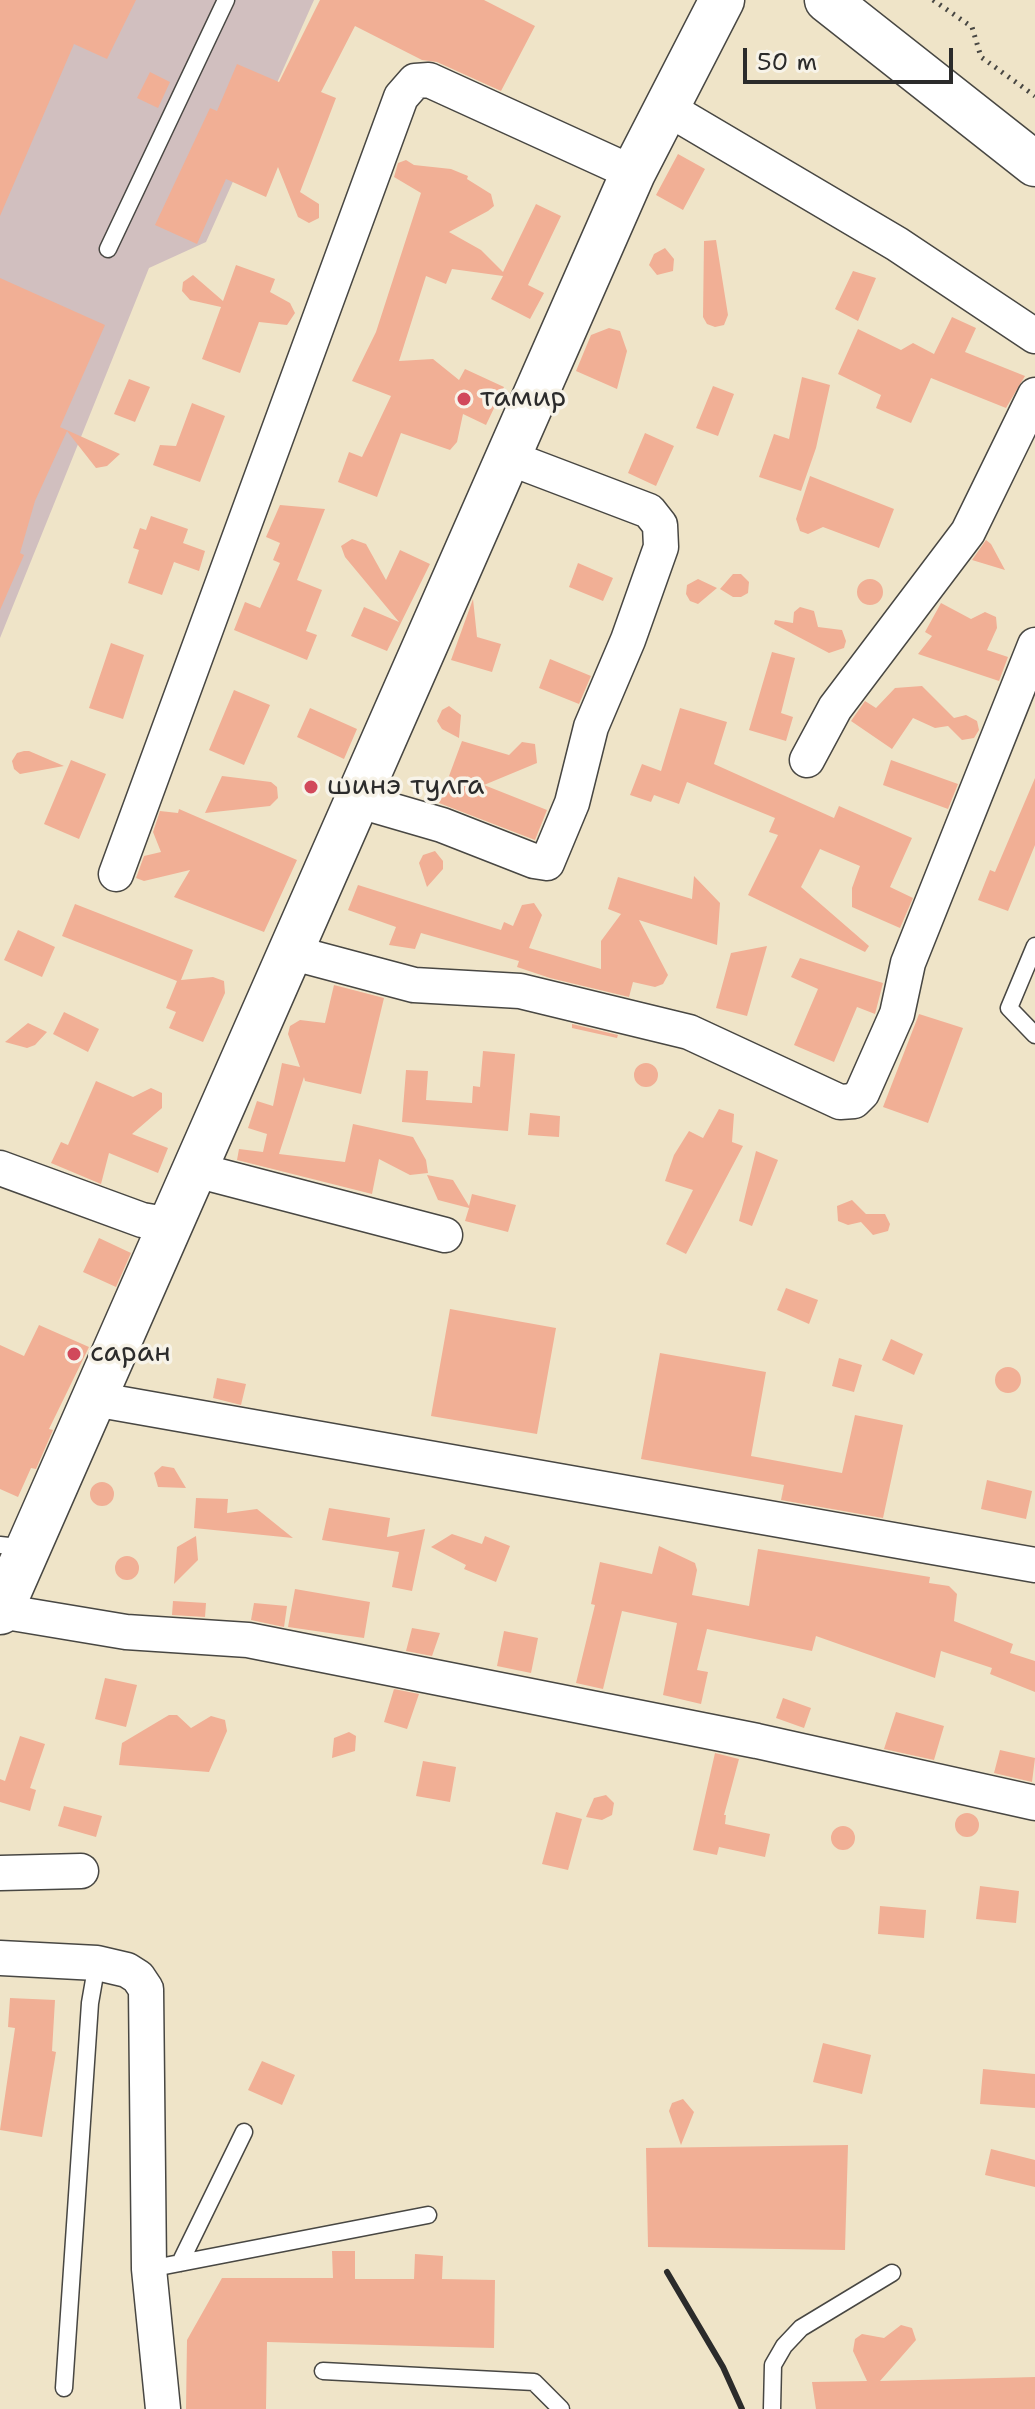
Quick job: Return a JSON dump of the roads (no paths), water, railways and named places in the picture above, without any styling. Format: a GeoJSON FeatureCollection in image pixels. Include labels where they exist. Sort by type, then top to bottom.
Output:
{"type":"FeatureCollection","features":[{"type":"Feature","properties":{"kind":"main road"},"geometry":{"type":"LineString","coordinates":[[0,1611],[14,1547],[94,1399],[633,173],[722,0]]}},
{"type":"Feature","properties":{"kind":"main road"},"geometry":{"type":"LineString","coordinates":[[827,0],[1035,164]]}},
{"type":"Feature","properties":{"kind":"street"},"geometry":{"type":"LineString","coordinates":[[116,874],[401,97],[415,81],[429,80],[633,173]]}},
{"type":"Feature","properties":{"kind":"street"},"geometry":{"type":"LineString","coordinates":[[665,107],[897,244],[1035,336]]}},
{"type":"Feature","properties":{"kind":"street"},"geometry":{"type":"LineString","coordinates":[[807,760],[835,708],[968,532],[1035,395]]}},
{"type":"Feature","properties":{"kind":"street"},"geometry":{"type":"LineString","coordinates":[[356,800],[442,825],[547,863],[572,803],[591,727],[628,640],[661,547],[660,525],[649,511],[507,457]]}},
{"type":"Feature","properties":{"kind":"street"},"geometry":{"type":"LineString","coordinates":[[290,952],[414,985],[520,991],[689,1032],[840,1102],[854,1101],[862,1093],[897,1014],[908,963],[1035,645]]}},
{"type":"Feature","properties":{"kind":"street"},"geometry":{"type":"LineString","coordinates":[[0,1168],[142,1220],[171,1225]]}},
{"type":"Feature","properties":{"kind":"street"},"geometry":{"type":"LineString","coordinates":[[196,1170],[445,1235]]}},
{"type":"Feature","properties":{"kind":"street"},"geometry":{"type":"LineString","coordinates":[[94,1399],[1035,1565]]}},
{"type":"Feature","properties":{"kind":"street"},"geometry":{"type":"LineString","coordinates":[[0,1611],[126,1632],[248,1640],[757,1741],[1035,1803]]}},
{"type":"Feature","properties":{"kind":"street"},"geometry":{"type":"LineString","coordinates":[[0,1873],[81,1871]]}},
{"type":"Feature","properties":{"kind":"street"},"geometry":{"type":"LineString","coordinates":[[0,1958],[97,1963],[127,1970],[146,1989],[165,2266],[163,2409]]}},
{"type":"Feature","properties":{"kind":"lane"},"geometry":{"type":"LineString","coordinates":[[108,249],[226,0]]}},
{"type":"Feature","properties":{"kind":"lane"},"geometry":{"type":"LineString","coordinates":[[1035,946],[1009,1008],[1035,1035]]}},
{"type":"Feature","properties":{"kind":"lane"},"geometry":{"type":"LineString","coordinates":[[64,2388],[90,2003],[97,1963]]}},
{"type":"Feature","properties":{"kind":"lane"},"geometry":{"type":"LineString","coordinates":[[165,2266],[244,2132]]}},
{"type":"Feature","properties":{"kind":"lane"},"geometry":{"type":"LineString","coordinates":[[165,2266],[428,2215]]}},
{"type":"Feature","properties":{"kind":"lane"},"geometry":{"type":"LineString","coordinates":[[772,2409],[773,2365],[784,2346],[801,2328],[892,2273]]}},
{"type":"Feature","properties":{"kind":"lane"},"geometry":{"type":"LineString","coordinates":[[323,2371],[534,2382],[561,2409]]}},
{"type":"Feature","properties":{"kind":"railway"},"geometry":{"type":"LineString","coordinates":[[667,2272],[723,2367],[742,2409]]}},
{"type":"Feature","properties":{"kind":"place","name":"тамир"},"geometry":{"type":"Point","coordinates":[464,399]}},
{"type":"Feature","properties":{"kind":"place","name":"шинэ тулга"},"geometry":{"type":"Point","coordinates":[311,787]}},
{"type":"Feature","properties":{"kind":"place","name":"саран"},"geometry":{"type":"Point","coordinates":[74,1354]}}]}
